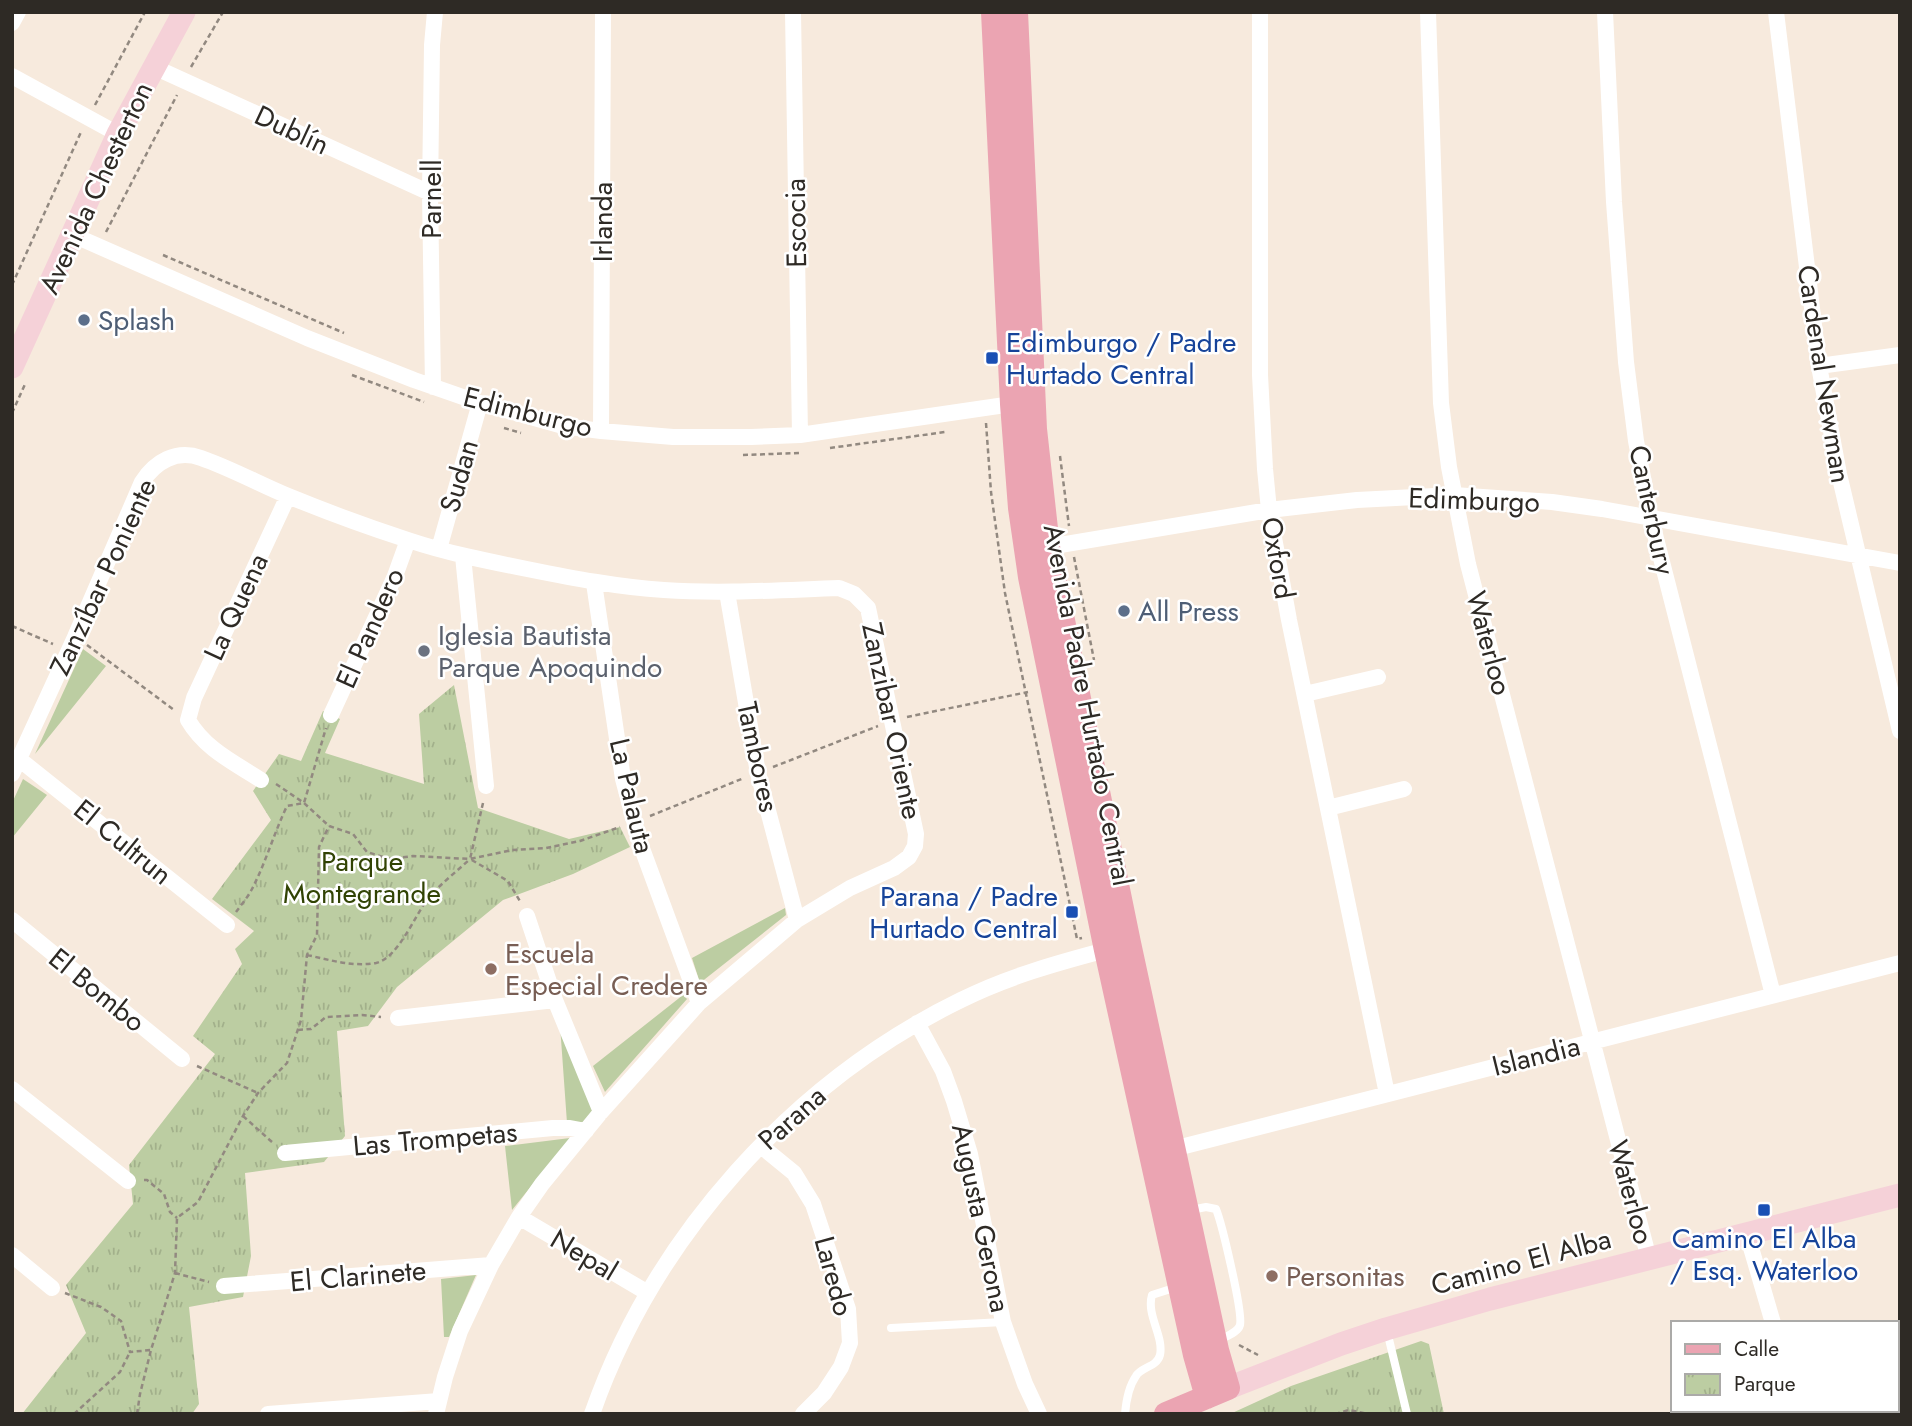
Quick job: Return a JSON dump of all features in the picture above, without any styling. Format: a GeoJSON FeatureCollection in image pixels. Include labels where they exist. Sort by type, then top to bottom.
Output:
{"type":"FeatureCollection","features":[{"type":"Feature","properties":{"kind":"main road","name":"Avenida Chesterton"},"geometry":{"type":"LineString","coordinates":[[21,371],[82,233],[118,134],[184,12]]}},
{"type":"Feature","properties":{"kind":"main road","name":"Avenida Padre Hurtado Central"},"geometry":{"type":"LineString","coordinates":[[993,12],[1012,404],[1020,508],[1030,578],[1106,950],[1195,1355],[1218,1393]]}},
{"type":"Feature","properties":{"kind":"main road","name":"Avenida Padre Hurtado Central"},"geometry":{"type":"LineString","coordinates":[[1016,12],[1035,429],[1059,545],[1071,668],[1215,1343],[1218,1393]]}},
{"type":"Feature","properties":{"kind":"main road","name":"Camino El Alba"},"geometry":{"type":"LineString","coordinates":[[1166,1414],[1341,1343],[1386,1329],[1490,1299],[1900,1195]]}},
{"type":"Feature","properties":{"kind":"street"},"geometry":{"type":"LineString","coordinates":[[12,23],[18,12]]}},
{"type":"Feature","properties":{"kind":"street","name":"Parnell"},"geometry":{"type":"LineString","coordinates":[[433,387],[430,193],[435,12]]}},
{"type":"Feature","properties":{"kind":"street","name":"Irlanda"},"geometry":{"type":"LineString","coordinates":[[601,431],[603,12]]}},
{"type":"Feature","properties":{"kind":"street","name":"Escocia"},"geometry":{"type":"LineString","coordinates":[[793,12],[800,435]]}},
{"type":"Feature","properties":{"kind":"street","name":"Oxford"},"geometry":{"type":"LineString","coordinates":[[1260,12],[1260,375],[1269,510],[1387,1094]]}},
{"type":"Feature","properties":{"kind":"street","name":"Waterloo"},"geometry":{"type":"LineString","coordinates":[[1428,12],[1439,366],[1445,440],[1454,495],[1468,564],[1649,1259]]}},
{"type":"Feature","properties":{"kind":"street","name":"Canterbury"},"geometry":{"type":"LineString","coordinates":[[1605,12],[1614,202],[1626,362],[1636,441],[1651,519],[1773,995]]}},
{"type":"Feature","properties":{"kind":"street","name":"Cardenal Newman"},"geometry":{"type":"LineString","coordinates":[[1776,12],[1819,366],[1839,474],[1900,731]]}},
{"type":"Feature","properties":{"kind":"street","name":"Dublín"},"geometry":{"type":"LineString","coordinates":[[154,67],[430,193]]}},
{"type":"Feature","properties":{"kind":"street"},"geometry":{"type":"LineString","coordinates":[[12,76],[118,134]]}},
{"type":"Feature","properties":{"kind":"street","name":"Edimburgo"},"geometry":{"type":"LineString","coordinates":[[82,233],[307,338],[433,387],[478,411],[601,431],[673,437],[751,437],[800,435],[1012,404]]}},
{"type":"Feature","properties":{"kind":"street"},"geometry":{"type":"LineString","coordinates":[[1819,366],[1900,355]]}},
{"type":"Feature","properties":{"kind":"street","name":"Sudan"},"geometry":{"type":"LineString","coordinates":[[439,549],[478,411]]}},
{"type":"Feature","properties":{"kind":"street","name":"Zanzíbar Poniente"},"geometry":{"type":"LineString","coordinates":[[12,774],[142,482],[162,461],[179,455],[195,456],[288,496],[439,549]]}},
{"type":"Feature","properties":{"kind":"street","name":"Edimburgo"},"geometry":{"type":"LineString","coordinates":[[1059,545],[1269,510],[1357,500],[1454,495],[1552,502],[1900,563]]}},
{"type":"Feature","properties":{"kind":"street","name":"La Quena"},"geometry":{"type":"LineString","coordinates":[[188,720],[194,698],[288,496]]}},
{"type":"Feature","properties":{"kind":"street","name":"El Pandero"},"geometry":{"type":"LineString","coordinates":[[331,715],[395,576],[408,540]]}},
{"type":"Feature","properties":{"kind":"street","name":"Zanzibar Oriente"},"geometry":{"type":"LineString","coordinates":[[437,1407],[460,1331],[491,1265],[519,1216],[542,1184],[601,1112],[699,1003],[797,920],[850,888],[894,868],[909,857],[915,846],[916,834],[868,608],[854,594],[839,588],[727,592],[662,590],[594,583],[439,549]]}},
{"type":"Feature","properties":{"kind":"street"},"geometry":{"type":"LineString","coordinates":[[463,556],[486,786]]}},
{"type":"Feature","properties":{"kind":"street","name":"La Palauta"},"geometry":{"type":"LineString","coordinates":[[594,583],[623,779],[634,822],[699,1003]]}},
{"type":"Feature","properties":{"kind":"street","name":"Tambores"},"geometry":{"type":"LineString","coordinates":[[727,592],[758,773],[797,920]]}},
{"type":"Feature","properties":{"kind":"street"},"geometry":{"type":"LineString","coordinates":[[1305,694],[1378,677]]}},
{"type":"Feature","properties":{"kind":"street"},"geometry":{"type":"LineString","coordinates":[[188,720],[196,734],[208,746],[261,780]]}},
{"type":"Feature","properties":{"kind":"street","name":"El Cultrun"},"geometry":{"type":"LineString","coordinates":[[19,759],[227,925]]}},
{"type":"Feature","properties":{"kind":"street"},"geometry":{"type":"LineString","coordinates":[[1328,808],[1404,789]]}},
{"type":"Feature","properties":{"kind":"street"},"geometry":{"type":"LineString","coordinates":[[527,916],[555,1000],[601,1112]]}},
{"type":"Feature","properties":{"kind":"street","name":"El Bombo"},"geometry":{"type":"LineString","coordinates":[[12,920],[182,1059]]}},
{"type":"Feature","properties":{"kind":"street","name":"Parana"},"geometry":{"type":"LineString","coordinates":[[592,1414],[648,1293],[668,1262],[711,1202],[761,1146],[820,1092],[873,1052],[961,999],[1042,968],[1106,950]]}},
{"type":"Feature","properties":{"kind":"street","name":"Islandia"},"geometry":{"type":"LineString","coordinates":[[1172,1149],[1900,963]]}},
{"type":"Feature","properties":{"kind":"street"},"geometry":{"type":"LineString","coordinates":[[398,1018],[555,1000]]}},
{"type":"Feature","properties":{"kind":"street","name":"Augusta Gerona"},"geometry":{"type":"LineString","coordinates":[[918,1023],[943,1072],[954,1101],[970,1154],[1003,1322],[1025,1384],[1039,1414]]}},
{"type":"Feature","properties":{"kind":"street"},"geometry":{"type":"LineString","coordinates":[[12,1089],[128,1181]]}},
{"type":"Feature","properties":{"kind":"street","name":"Las Trompetas"},"geometry":{"type":"LineString","coordinates":[[285,1153],[553,1128],[586,1131]]}},
{"type":"Feature","properties":{"kind":"street","name":"Laredo"},"geometry":{"type":"LineString","coordinates":[[761,1146],[794,1173],[813,1204],[848,1309],[850,1343],[841,1367],[824,1392],[803,1414]]}},
{"type":"Feature","properties":{"kind":"street","name":"Nepal"},"geometry":{"type":"LineString","coordinates":[[519,1216],[648,1293]]}},
{"type":"Feature","properties":{"kind":"street"},"geometry":{"type":"LineString","coordinates":[[1747,1234],[1772,1321]]}},
{"type":"Feature","properties":{"kind":"street"},"geometry":{"type":"LineString","coordinates":[[12,1255],[52,1287]]}},
{"type":"Feature","properties":{"kind":"street","name":"El Clarinete"},"geometry":{"type":"LineString","coordinates":[[224,1286],[491,1265]]}},
{"type":"Feature","properties":{"kind":"street"},"geometry":{"type":"LineString","coordinates":[[268,1414],[437,1407]]}},
{"type":"Feature","properties":{"kind":"lane"},"geometry":{"type":"LineString","coordinates":[[1125,1414],[1136,1374],[1157,1362],[1160,1354],[1149,1303],[1152,1295],[1180,1286]]}},
{"type":"Feature","properties":{"kind":"lane"},"geometry":{"type":"LineString","coordinates":[[891,1328],[1003,1322]]}},
{"type":"Feature","properties":{"kind":"lane"},"geometry":{"type":"LineString","coordinates":[[1386,1329],[1407,1414]]}},
{"type":"Feature","properties":{"kind":"path"},"geometry":{"type":"LineString","coordinates":[[12,285],[88,117],[145,12]]}},
{"type":"Feature","properties":{"kind":"path"},"geometry":{"type":"LineString","coordinates":[[107,231],[183,80],[223,12]]}},
{"type":"Feature","properties":{"kind":"path"},"geometry":{"type":"LineString","coordinates":[[82,233],[107,231]]}},
{"type":"Feature","properties":{"kind":"path"},"geometry":{"type":"LineString","coordinates":[[82,233],[107,231]]}},
{"type":"Feature","properties":{"kind":"path"},"geometry":{"type":"LineString","coordinates":[[158,253],[344,334]]}},
{"type":"Feature","properties":{"kind":"path"},"geometry":{"type":"LineString","coordinates":[[12,413],[21,371]]}},
{"type":"Feature","properties":{"kind":"path"},"geometry":{"type":"LineString","coordinates":[[348,373],[430,404]]}},
{"type":"Feature","properties":{"kind":"path"},"geometry":{"type":"LineString","coordinates":[[478,411],[529,434]]}},
{"type":"Feature","properties":{"kind":"path"},"geometry":{"type":"LineString","coordinates":[[820,450],[946,432]]}},
{"type":"Feature","properties":{"kind":"path"},"geometry":{"type":"LineString","coordinates":[[1059,449],[1059,545],[1095,667]]}},
{"type":"Feature","properties":{"kind":"path"},"geometry":{"type":"LineString","coordinates":[[733,454],[808,452]]}},
{"type":"Feature","properties":{"kind":"path"},"geometry":{"type":"LineString","coordinates":[[12,626],[72,644],[188,720]]}},
{"type":"Feature","properties":{"kind":"path"},"geometry":{"type":"LineString","coordinates":[[261,780],[279,785],[330,826],[353,834],[367,852],[390,859],[413,856],[470,859],[580,841],[893,720],[1052,687]]}},
{"type":"Feature","properties":{"kind":"path"},"geometry":{"type":"LineString","coordinates":[[304,803],[331,715]]}},
{"type":"Feature","properties":{"kind":"path"},"geometry":{"type":"LineString","coordinates":[[307,955],[342,964],[379,962],[396,948],[429,897],[470,859],[486,786]]}},
{"type":"Feature","properties":{"kind":"path"},"geometry":{"type":"LineString","coordinates":[[227,925],[250,892],[288,806],[304,803]]}},
{"type":"Feature","properties":{"kind":"path"},"geometry":{"type":"LineString","coordinates":[[177,1218],[198,1202],[243,1116],[258,1093],[287,1063],[301,1020],[307,955],[317,935],[318,846],[330,826]]}},
{"type":"Feature","properties":{"kind":"path"},"geometry":{"type":"LineString","coordinates":[[470,859],[508,881],[527,916]]}},
{"type":"Feature","properties":{"kind":"path"},"geometry":{"type":"LineString","coordinates":[[298,1030],[310,1029],[327,1017],[362,1015],[398,1018]]}},
{"type":"Feature","properties":{"kind":"path"},"geometry":{"type":"LineString","coordinates":[[182,1059],[258,1093]]}},
{"type":"Feature","properties":{"kind":"path"},"geometry":{"type":"LineString","coordinates":[[243,1116],[285,1153]]}},
{"type":"Feature","properties":{"kind":"path"},"geometry":{"type":"LineString","coordinates":[[128,1181],[147,1180],[164,1194],[170,1212],[177,1218]]}},
{"type":"Feature","properties":{"kind":"path"},"geometry":{"type":"LineString","coordinates":[[137,1414],[140,1394],[175,1273],[177,1218]]}},
{"type":"Feature","properties":{"kind":"path"},"geometry":{"type":"LineString","coordinates":[[175,1273],[224,1286]]}},
{"type":"Feature","properties":{"kind":"path"},"geometry":{"type":"LineString","coordinates":[[52,1287],[101,1307],[121,1321],[130,1352],[120,1372],[74,1414]]}},
{"type":"Feature","properties":{"kind":"path"},"geometry":{"type":"LineString","coordinates":[[130,1352],[152,1350]]}},
{"type":"Feature","properties":{"kind":"path"},"geometry":{"type":"LineString","coordinates":[[1335,1414],[1349,1410],[1368,1414]]}},
{"type":"Feature","properties":{"kind":"green space"},"geometry":{"type":"Polygon","coordinates":[[[83,649],[106,666],[35,754],[83,649]]]}},
{"type":"Feature","properties":{"kind":"green space","name":"Parque Montegrande"},"geometry":{"type":"Polygon","coordinates":[[[454,685],[478,808],[569,839],[620,827],[630,847],[573,874],[503,900],[397,987],[368,1026],[337,1031],[345,1136],[324,1162],[245,1173],[251,1256],[243,1297],[189,1307],[199,1404],[192,1414],[22,1414],[86,1333],[66,1285],[133,1204],[129,1165],[215,1054],[193,1036],[242,964],[235,949],[254,931],[212,899],[271,820],[253,791],[279,754],[301,761],[323,711],[340,719],[325,753],[424,784],[419,714],[454,685]]]}},
{"type":"Feature","properties":{"kind":"green space"},"geometry":{"type":"Polygon","coordinates":[[[23,779],[47,795],[12,838],[12,803],[23,779]]]}},
{"type":"Feature","properties":{"kind":"green space"},"geometry":{"type":"Polygon","coordinates":[[[785,908],[786,915],[700,983],[692,958],[785,908]]]}},
{"type":"Feature","properties":{"kind":"green space"},"geometry":{"type":"Polygon","coordinates":[[[683,995],[687,999],[605,1092],[593,1066],[683,995]]]}},
{"type":"Feature","properties":{"kind":"green space"},"geometry":{"type":"Polygon","coordinates":[[[560,1025],[594,1114],[584,1122],[567,1123],[560,1025]]]}},
{"type":"Feature","properties":{"kind":"green space"},"geometry":{"type":"Polygon","coordinates":[[[570,1138],[512,1210],[505,1146],[570,1138]]]}},
{"type":"Feature","properties":{"kind":"green space"},"geometry":{"type":"Polygon","coordinates":[[[476,1275],[449,1337],[444,1337],[441,1279],[476,1275]]]}},
{"type":"Feature","properties":{"kind":"green space"},"geometry":{"type":"Polygon","coordinates":[[[1421,1341],[1429,1344],[1444,1414],[1230,1414],[1291,1386],[1421,1341]]]}},
{"type":"Feature","properties":{"kind":"place","name":"Splash"},"geometry":{"type":"Point","coordinates":[84,320]}},
{"type":"Feature","properties":{"kind":"place","name":"Edimburgo / Padre Hurtado Central"},"geometry":{"type":"Point","coordinates":[992,358]}},
{"type":"Feature","properties":{"kind":"place","name":"All Press"},"geometry":{"type":"Point","coordinates":[1124,611]}},
{"type":"Feature","properties":{"kind":"place","name":"Iglesia Bautista Parque Apoquindo"},"geometry":{"type":"Point","coordinates":[424,651]}},
{"type":"Feature","properties":{"kind":"place","name":"Parana / Padre Hurtado Central"},"geometry":{"type":"Point","coordinates":[1072,912]}},
{"type":"Feature","properties":{"kind":"place","name":"Escuela Especial Credere"},"geometry":{"type":"Point","coordinates":[491,969]}},
{"type":"Feature","properties":{"kind":"place","name":"Camino El Alba / Esq. Waterloo"},"geometry":{"type":"Point","coordinates":[1764,1210]}},
{"type":"Feature","properties":{"kind":"place","name":"Personitas"},"geometry":{"type":"Point","coordinates":[1272,1276]}}]}
